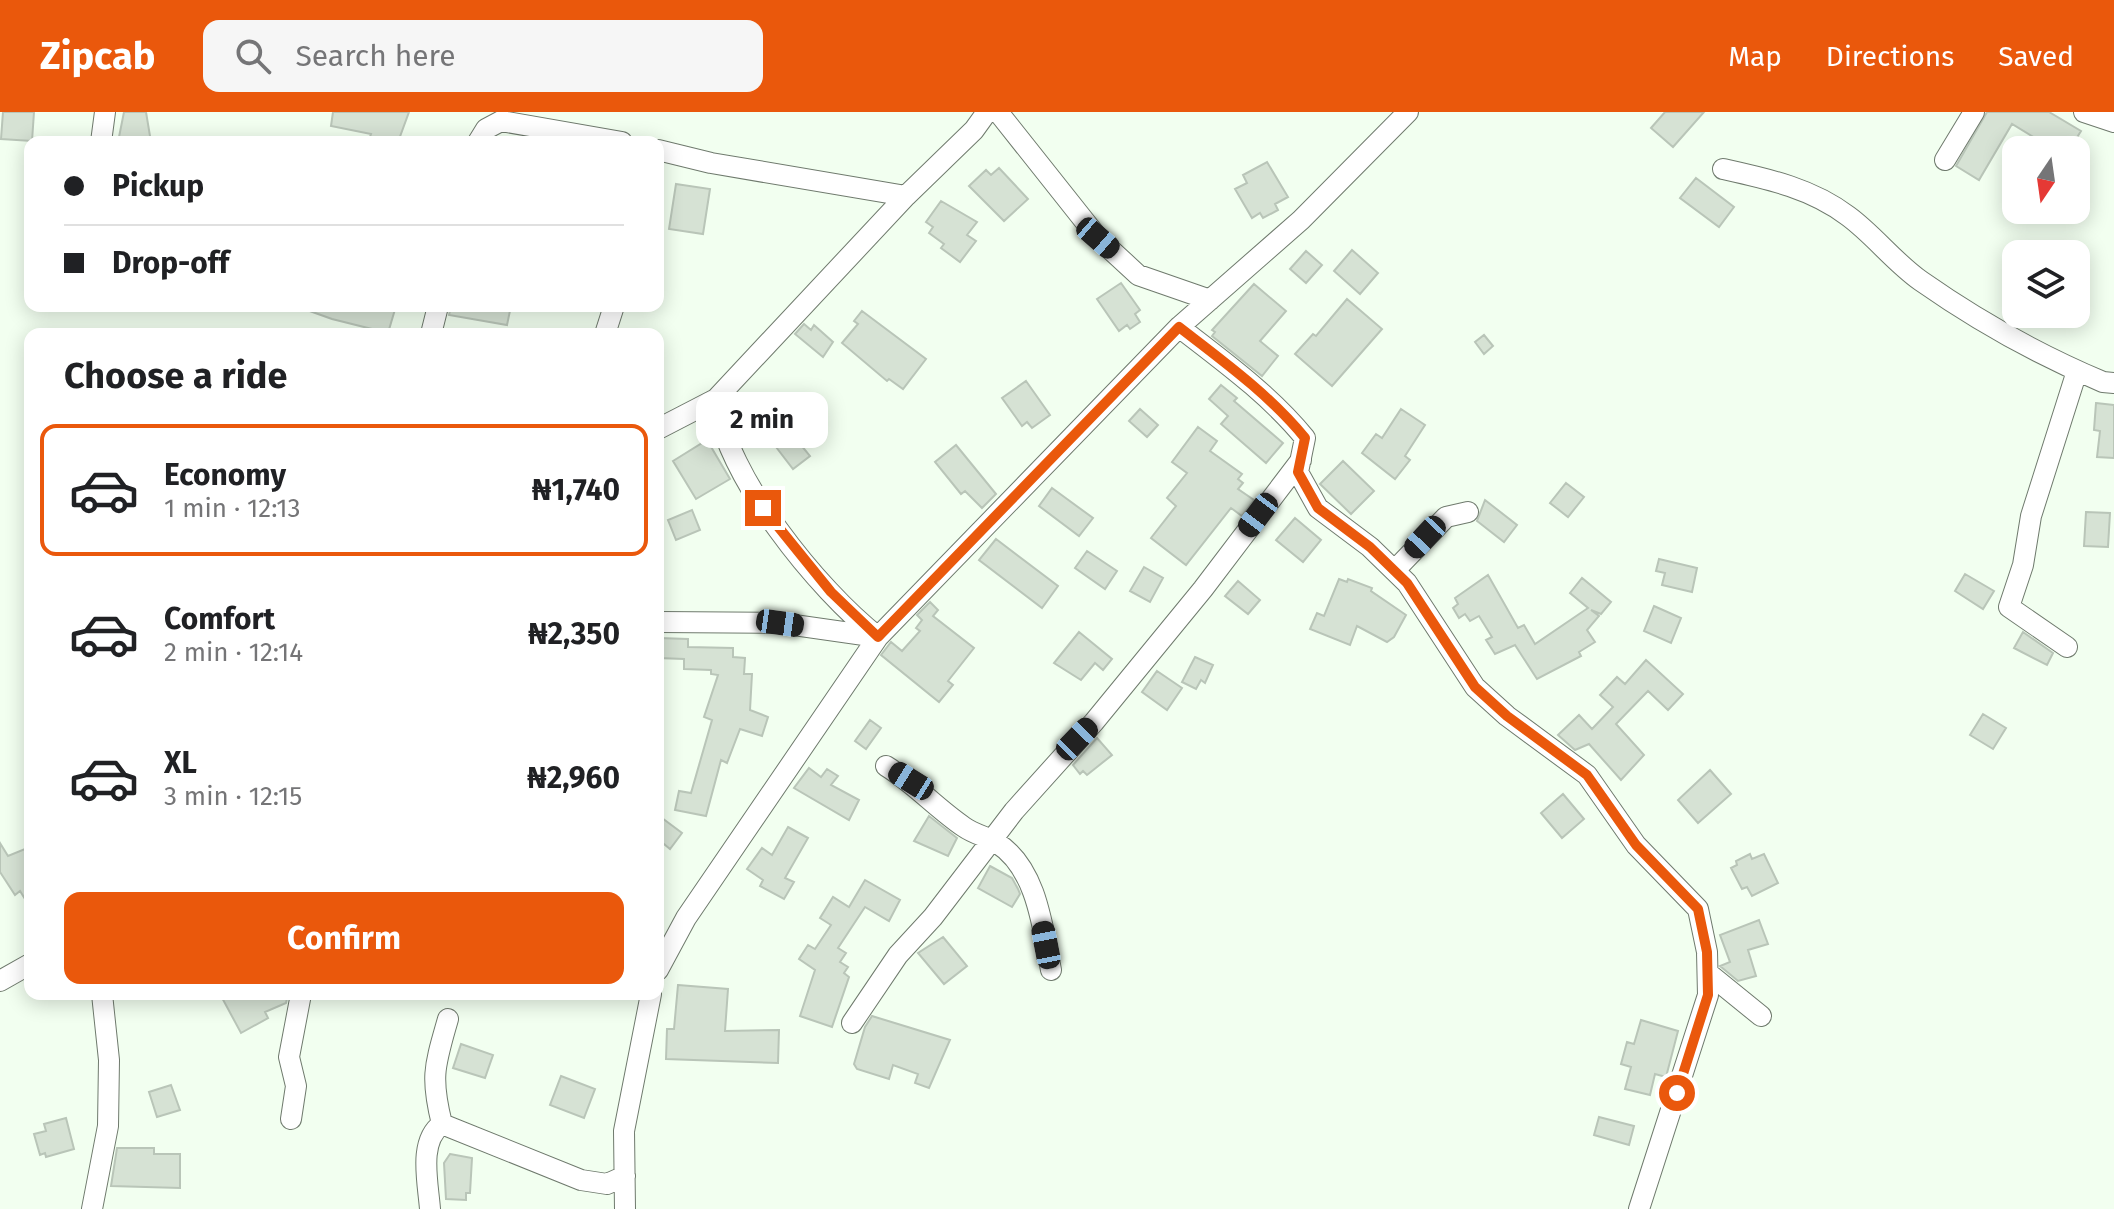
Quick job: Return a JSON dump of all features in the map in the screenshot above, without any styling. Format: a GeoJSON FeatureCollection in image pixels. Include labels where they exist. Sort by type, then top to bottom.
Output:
{"type":"FeatureCollection","features":[{"type":"Feature","properties":{"kind":"street"},"geometry":{"type":"LineString","coordinates":[[102,136],[105,112]]}},
{"type":"Feature","properties":{"kind":"street"},"geometry":{"type":"LineString","coordinates":[[664,426],[716,399],[906,196],[974,130],[987,112]]}},
{"type":"Feature","properties":{"kind":"street"},"geometry":{"type":"LineString","coordinates":[[998,112],[1098,238],[1138,275],[1210,300]]}},
{"type":"Feature","properties":{"kind":"street"},"geometry":{"type":"LineString","coordinates":[[664,959],[686,918],[878,637],[1179,327],[1301,220],[1408,112]]}},
{"type":"Feature","properties":{"kind":"street"},"geometry":{"type":"LineString","coordinates":[[1945,160],[1974,112]]}},
{"type":"Feature","properties":{"kind":"street"},"geometry":{"type":"LineString","coordinates":[[2084,112],[2114,122]]}},
{"type":"Feature","properties":{"kind":"street"},"geometry":{"type":"LineString","coordinates":[[484,128],[518,117],[597,136]]}},
{"type":"Feature","properties":{"kind":"street"},"geometry":{"type":"LineString","coordinates":[[664,151],[711,163],[906,196]]}},
{"type":"Feature","properties":{"kind":"street"},"geometry":{"type":"LineString","coordinates":[[1723,169],[1807,191],[1849,217],[1903,269],[1939,294],[2033,352],[2114,383]]}},
{"type":"Feature","properties":{"kind":"street"},"geometry":{"type":"LineString","coordinates":[[1179,327],[1240,375],[1295,426],[1305,438],[1298,472],[1318,508],[1395,570],[1421,600],[1475,687],[1507,716],[1587,775],[1636,845],[1698,909],[1708,973],[1708,995],[1639,1209]]}},
{"type":"Feature","properties":{"kind":"street"},"geometry":{"type":"LineString","coordinates":[[2067,647],[2009,607],[2023,565],[2031,516],[2077,371]]}},
{"type":"Feature","properties":{"kind":"street"},"geometry":{"type":"LineString","coordinates":[[716,399],[718,413],[743,473],[774,526],[831,592],[878,637]]}},
{"type":"Feature","properties":{"kind":"street"},"geometry":{"type":"LineString","coordinates":[[852,1023],[898,955],[933,917],[990,840],[1203,589],[1301,460]]}},
{"type":"Feature","properties":{"kind":"street"},"geometry":{"type":"LineString","coordinates":[[1395,570],[1446,517],[1468,512]]}},
{"type":"Feature","properties":{"kind":"street"},"geometry":{"type":"LineString","coordinates":[[664,622],[780,623],[878,637]]}},
{"type":"Feature","properties":{"kind":"street"},"geometry":{"type":"LineString","coordinates":[[886,766],[911,781],[966,828],[990,840],[1019,864],[1032,891],[1051,970]]}},
{"type":"Feature","properties":{"kind":"street"},"geometry":{"type":"LineString","coordinates":[[0,981],[24,967]]}},
{"type":"Feature","properties":{"kind":"street"},"geometry":{"type":"LineString","coordinates":[[1708,973],[1761,1016]]}},
{"type":"Feature","properties":{"kind":"street"},"geometry":{"type":"LineString","coordinates":[[92,1209],[108,1126],[109,1060],[103,1000]]}},
{"type":"Feature","properties":{"kind":"street"},"geometry":{"type":"LineString","coordinates":[[291,1119],[296,1086],[289,1057],[300,1000]]}},
{"type":"Feature","properties":{"kind":"street"},"geometry":{"type":"LineString","coordinates":[[625,1209],[624,1131],[650,1000]]}},
{"type":"Feature","properties":{"kind":"street"},"geometry":{"type":"LineString","coordinates":[[442,1124],[434,1091],[434,1066],[448,1019]]}},
{"type":"Feature","properties":{"kind":"street"},"geometry":{"type":"LineString","coordinates":[[442,1124],[581,1180],[607,1184],[625,1176]]}},
{"type":"Feature","properties":{"kind":"street"},"geometry":{"type":"LineString","coordinates":[[430,1209],[427,1146],[431,1132],[442,1124]]}},
{"type":"Feature","properties":{"kind":"building"},"geometry":{"type":"Polygon","coordinates":[[[3,112],[34,112],[32,136],[24,136],[24,140],[1,139],[3,112]]]}},
{"type":"Feature","properties":{"kind":"building"},"geometry":{"type":"Polygon","coordinates":[[[124,112],[146,112],[150,136],[119,136],[124,112]]]}},
{"type":"Feature","properties":{"kind":"building"},"geometry":{"type":"Polygon","coordinates":[[[333,112],[409,112],[400,136],[370,136],[331,126],[333,112]]]}},
{"type":"Feature","properties":{"kind":"building"},"geometry":{"type":"Polygon","coordinates":[[[1665,112],[1704,112],[1673,147],[1651,128],[1665,112]]]}},
{"type":"Feature","properties":{"kind":"building"},"geometry":{"type":"Polygon","coordinates":[[[1987,112],[2049,112],[2081,131],[2078,136],[2032,136],[2012,124],[2002,136],[1979,180],[1956,166],[1987,112]]]}},
{"type":"Feature","properties":{"kind":"building"},"geometry":{"type":"Polygon","coordinates":[[[1267,162],[1288,197],[1275,204],[1278,210],[1263,218],[1260,213],[1252,218],[1235,189],[1247,183],[1243,175],[1267,162]]]}},
{"type":"Feature","properties":{"kind":"building"},"geometry":{"type":"Polygon","coordinates":[[[999,168],[1028,199],[1004,221],[969,186],[986,170],[991,175],[999,168]]]}},
{"type":"Feature","properties":{"kind":"building"},"geometry":{"type":"Polygon","coordinates":[[[1696,178],[1734,207],[1719,227],[1680,198],[1696,178]]]}},
{"type":"Feature","properties":{"kind":"building"},"geometry":{"type":"Polygon","coordinates":[[[676,184],[710,189],[703,234],[669,229],[676,184]]]}},
{"type":"Feature","properties":{"kind":"building"},"geometry":{"type":"Polygon","coordinates":[[[941,201],[977,222],[967,235],[976,241],[960,262],[941,248],[944,244],[929,233],[933,227],[926,222],[941,201]]]}},
{"type":"Feature","properties":{"kind":"building"},"geometry":{"type":"Polygon","coordinates":[[[1352,250],[1378,273],[1360,294],[1334,271],[1352,250]]]}},
{"type":"Feature","properties":{"kind":"building"},"geometry":{"type":"Polygon","coordinates":[[[1306,251],[1322,265],[1306,283],[1290,269],[1306,251]]]}},
{"type":"Feature","properties":{"kind":"building"},"geometry":{"type":"Polygon","coordinates":[[[1121,283],[1140,310],[1135,314],[1140,322],[1130,329],[1127,325],[1119,331],[1097,299],[1121,283]]]}},
{"type":"Feature","properties":{"kind":"building"},"geometry":{"type":"Polygon","coordinates":[[[1254,284],[1286,311],[1260,341],[1278,356],[1262,376],[1212,336],[1215,332],[1212,330],[1254,284]]]}},
{"type":"Feature","properties":{"kind":"building"},"geometry":{"type":"Polygon","coordinates":[[[1347,299],[1382,329],[1332,386],[1295,354],[1313,334],[1316,336],[1347,299]]]}},
{"type":"Feature","properties":{"kind":"building"},"geometry":{"type":"Polygon","coordinates":[[[862,311],[926,359],[903,389],[889,379],[887,381],[842,343],[858,324],[854,321],[862,311]]]}},
{"type":"Feature","properties":{"kind":"building"},"geometry":{"type":"Polygon","coordinates":[[[313,312],[394,312],[389,328],[368,328],[313,312]]]}},
{"type":"Feature","properties":{"kind":"building"},"geometry":{"type":"Polygon","coordinates":[[[450,312],[510,312],[507,325],[449,315],[450,312]]]}},
{"type":"Feature","properties":{"kind":"building"},"geometry":{"type":"Polygon","coordinates":[[[804,324],[811,330],[814,325],[833,342],[823,357],[795,334],[804,324]]]}},
{"type":"Feature","properties":{"kind":"building"},"geometry":{"type":"Polygon","coordinates":[[[1484,335],[1493,346],[1484,354],[1475,342],[1484,335]]]}},
{"type":"Feature","properties":{"kind":"building"},"geometry":{"type":"Polygon","coordinates":[[[1026,381],[1050,415],[1032,428],[1027,422],[1022,426],[1002,398],[1026,381]]]}},
{"type":"Feature","properties":{"kind":"building"},"geometry":{"type":"Polygon","coordinates":[[[1221,385],[1237,398],[1234,401],[1283,443],[1266,463],[1221,424],[1228,416],[1209,399],[1221,385]]]}},
{"type":"Feature","properties":{"kind":"building"},"geometry":{"type":"Polygon","coordinates":[[[2096,403],[2114,405],[2114,458],[2097,457],[2100,431],[2094,430],[2096,403]]]}},
{"type":"Feature","properties":{"kind":"building"},"geometry":{"type":"Polygon","coordinates":[[[1140,409],[1158,425],[1147,437],[1129,421],[1140,409]]]}},
{"type":"Feature","properties":{"kind":"building"},"geometry":{"type":"Polygon","coordinates":[[[1401,409],[1425,425],[1405,456],[1410,460],[1395,479],[1362,453],[1376,434],[1382,438],[1401,409]]]}},
{"type":"Feature","properties":{"kind":"building"},"geometry":{"type":"Polygon","coordinates":[[[1198,427],[1217,441],[1210,451],[1242,474],[1238,479],[1243,483],[1238,489],[1254,500],[1242,516],[1231,508],[1186,565],[1151,538],[1176,506],[1167,498],[1187,473],[1172,462],[1198,427]]]}},
{"type":"Feature","properties":{"kind":"building"},"geometry":{"type":"Polygon","coordinates":[[[792,434],[810,456],[793,469],[776,447],[792,434]]]}},
{"type":"Feature","properties":{"kind":"building"},"geometry":{"type":"Polygon","coordinates":[[[707,440],[730,479],[696,499],[673,461],[707,440]]]}},
{"type":"Feature","properties":{"kind":"building"},"geometry":{"type":"Polygon","coordinates":[[[956,445],[996,494],[982,508],[965,491],[961,494],[935,462],[956,445]]]}},
{"type":"Feature","properties":{"kind":"building"},"geometry":{"type":"Polygon","coordinates":[[[1343,461],[1374,491],[1351,514],[1320,484],[1343,461]]]}},
{"type":"Feature","properties":{"kind":"building"},"geometry":{"type":"Polygon","coordinates":[[[1566,483],[1584,497],[1568,517],[1550,503],[1566,483]]]}},
{"type":"Feature","properties":{"kind":"building"},"geometry":{"type":"Polygon","coordinates":[[[1052,488],[1093,518],[1079,536],[1039,506],[1052,488]]]}},
{"type":"Feature","properties":{"kind":"building"},"geometry":{"type":"Polygon","coordinates":[[[1485,500],[1517,525],[1504,542],[1477,521],[1485,500]]]}},
{"type":"Feature","properties":{"kind":"building"},"geometry":{"type":"Polygon","coordinates":[[[692,510],[700,530],[676,540],[668,520],[692,510]]]}},
{"type":"Feature","properties":{"kind":"building"},"geometry":{"type":"Polygon","coordinates":[[[2086,512],[2110,513],[2108,547],[2084,546],[2086,512]]]}},
{"type":"Feature","properties":{"kind":"building"},"geometry":{"type":"Polygon","coordinates":[[[1295,518],[1321,540],[1303,562],[1276,540],[1295,518]]]}},
{"type":"Feature","properties":{"kind":"building"},"geometry":{"type":"Polygon","coordinates":[[[996,539],[1058,586],[1042,608],[979,560],[996,539]]]}},
{"type":"Feature","properties":{"kind":"building"},"geometry":{"type":"Polygon","coordinates":[[[1087,551],[1117,571],[1105,589],[1075,568],[1087,551]]]}},
{"type":"Feature","properties":{"kind":"building"},"geometry":{"type":"Polygon","coordinates":[[[1659,559],[1697,568],[1692,592],[1662,585],[1665,573],[1656,571],[1659,559]]]}},
{"type":"Feature","properties":{"kind":"building"},"geometry":{"type":"Polygon","coordinates":[[[1144,567],[1163,578],[1150,602],[1130,591],[1144,567]]]}},
{"type":"Feature","properties":{"kind":"building"},"geometry":{"type":"Polygon","coordinates":[[[1965,574],[1994,591],[1983,609],[1955,591],[1965,574]]]}},
{"type":"Feature","properties":{"kind":"building"},"geometry":{"type":"Polygon","coordinates":[[[1488,575],[1518,628],[1524,625],[1535,644],[1588,608],[1570,593],[1582,578],[1611,602],[1601,614],[1591,610],[1599,616],[1587,630],[1595,642],[1579,652],[1581,656],[1537,679],[1515,645],[1495,654],[1486,640],[1492,637],[1479,616],[1470,621],[1465,614],[1459,618],[1453,608],[1458,604],[1455,598],[1488,575]]]}},
{"type":"Feature","properties":{"kind":"building"},"geometry":{"type":"Polygon","coordinates":[[[1339,579],[1372,588],[1371,591],[1406,615],[1394,637],[1387,642],[1357,626],[1350,645],[1310,629],[1317,613],[1324,616],[1339,579]]]}},
{"type":"Feature","properties":{"kind":"building"},"geometry":{"type":"Polygon","coordinates":[[[1238,581],[1260,600],[1248,614],[1225,596],[1238,581]]]}},
{"type":"Feature","properties":{"kind":"building"},"geometry":{"type":"Polygon","coordinates":[[[930,602],[938,610],[933,616],[974,648],[948,681],[953,685],[939,702],[881,655],[891,642],[902,651],[920,631],[916,628],[922,620],[917,615],[930,602]]]}},
{"type":"Feature","properties":{"kind":"building"},"geometry":{"type":"Polygon","coordinates":[[[1654,606],[1681,618],[1671,643],[1644,631],[1654,606]]]}},
{"type":"Feature","properties":{"kind":"building"},"geometry":{"type":"Polygon","coordinates":[[[1079,632],[1112,659],[1103,670],[1095,663],[1081,680],[1054,663],[1079,632]]]}},
{"type":"Feature","properties":{"kind":"building"},"geometry":{"type":"Polygon","coordinates":[[[2023,632],[2053,653],[2047,665],[2014,648],[2023,632]]]}},
{"type":"Feature","properties":{"kind":"building"},"geometry":{"type":"Polygon","coordinates":[[[664,638],[688,639],[688,647],[733,648],[733,657],[745,658],[744,674],[752,674],[750,710],[768,717],[762,736],[740,729],[727,763],[721,760],[706,816],[675,810],[679,791],[691,793],[712,720],[704,717],[718,675],[711,674],[711,670],[684,669],[684,659],[664,658],[664,638]]]}},
{"type":"Feature","properties":{"kind":"building"},"geometry":{"type":"Polygon","coordinates":[[[1195,657],[1213,665],[1205,683],[1201,680],[1196,689],[1182,682],[1195,657]]]}},
{"type":"Feature","properties":{"kind":"building"},"geometry":{"type":"Polygon","coordinates":[[[1646,660],[1683,694],[1668,710],[1648,691],[1616,724],[1644,755],[1621,780],[1589,744],[1575,750],[1558,735],[1579,715],[1592,729],[1613,707],[1600,695],[1617,677],[1625,684],[1646,660]]]}},
{"type":"Feature","properties":{"kind":"building"},"geometry":{"type":"Polygon","coordinates":[[[1157,671],[1182,688],[1167,710],[1142,692],[1157,671]]]}},
{"type":"Feature","properties":{"kind":"building"},"geometry":{"type":"Polygon","coordinates":[[[1983,714],[2006,728],[1993,749],[1970,735],[1983,714]]]}},
{"type":"Feature","properties":{"kind":"building"},"geometry":{"type":"Polygon","coordinates":[[[870,720],[881,728],[866,749],[855,741],[870,720]]]}},
{"type":"Feature","properties":{"kind":"building"},"geometry":{"type":"Polygon","coordinates":[[[1097,738],[1112,755],[1087,775],[1083,771],[1080,774],[1073,765],[1097,738]]]}},
{"type":"Feature","properties":{"kind":"building"},"geometry":{"type":"Polygon","coordinates":[[[809,768],[821,777],[827,769],[838,776],[831,785],[859,800],[849,820],[794,788],[809,768]]]}},
{"type":"Feature","properties":{"kind":"building"},"geometry":{"type":"Polygon","coordinates":[[[1710,770],[1731,794],[1698,823],[1678,800],[1710,770]]]}},
{"type":"Feature","properties":{"kind":"building"},"geometry":{"type":"Polygon","coordinates":[[[1563,794],[1584,819],[1562,838],[1541,813],[1563,794]]]}},
{"type":"Feature","properties":{"kind":"building"},"geometry":{"type":"Polygon","coordinates":[[[929,816],[957,838],[948,856],[914,841],[929,816]]]}},
{"type":"Feature","properties":{"kind":"building"},"geometry":{"type":"Polygon","coordinates":[[[664,820],[682,833],[670,849],[664,844],[664,820]]]}},
{"type":"Feature","properties":{"kind":"building"},"geometry":{"type":"Polygon","coordinates":[[[788,827],[808,838],[785,878],[794,882],[784,899],[760,886],[763,880],[747,869],[762,848],[772,855],[788,827]]]}},
{"type":"Feature","properties":{"kind":"building"},"geometry":{"type":"Polygon","coordinates":[[[0,843],[8,856],[24,849],[24,897],[20,891],[15,895],[0,872],[0,843]]]}},
{"type":"Feature","properties":{"kind":"building"},"geometry":{"type":"Polygon","coordinates":[[[1750,854],[1752,859],[1764,854],[1778,883],[1752,896],[1747,887],[1742,889],[1731,868],[1737,865],[1736,861],[1750,854]]]}},
{"type":"Feature","properties":{"kind":"building"},"geometry":{"type":"Polygon","coordinates":[[[990,866],[1012,878],[1018,889],[1020,894],[1012,907],[978,888],[990,866]]]}},
{"type":"Feature","properties":{"kind":"building"},"geometry":{"type":"Polygon","coordinates":[[[865,880],[900,900],[889,921],[865,907],[838,948],[846,953],[840,962],[848,967],[844,973],[849,977],[832,1027],[800,1016],[815,970],[799,959],[808,945],[815,949],[831,925],[820,918],[833,897],[849,907],[865,880]]]}},
{"type":"Feature","properties":{"kind":"building"},"geometry":{"type":"Polygon","coordinates":[[[1759,920],[1768,944],[1748,950],[1756,976],[1738,981],[1720,966],[1730,962],[1720,935],[1759,920]]]}},
{"type":"Feature","properties":{"kind":"building"},"geometry":{"type":"Polygon","coordinates":[[[943,937],[967,966],[944,984],[918,953],[943,937]]]}},
{"type":"Feature","properties":{"kind":"building"},"geometry":{"type":"Polygon","coordinates":[[[678,985],[728,989],[725,1031],[779,1030],[778,1063],[666,1059],[667,1029],[674,1029],[678,985]]]}},
{"type":"Feature","properties":{"kind":"building"},"geometry":{"type":"Polygon","coordinates":[[[223,1000],[287,1000],[265,1012],[268,1018],[241,1033],[223,1000]]]}},
{"type":"Feature","properties":{"kind":"building"},"geometry":{"type":"Polygon","coordinates":[[[872,1016],[950,1040],[929,1088],[915,1083],[918,1074],[893,1065],[889,1079],[857,1069],[854,1064],[865,1027],[872,1016]]]}},
{"type":"Feature","properties":{"kind":"building"},"geometry":{"type":"Polygon","coordinates":[[[1641,1020],[1678,1031],[1666,1077],[1655,1074],[1650,1095],[1625,1089],[1631,1067],[1621,1064],[1627,1042],[1634,1044],[1641,1020]]]}},
{"type":"Feature","properties":{"kind":"building"},"geometry":{"type":"Polygon","coordinates":[[[461,1044],[493,1055],[485,1078],[453,1068],[461,1044]]]}},
{"type":"Feature","properties":{"kind":"building"},"geometry":{"type":"Polygon","coordinates":[[[561,1076],[595,1089],[584,1118],[550,1105],[561,1076]]]}},
{"type":"Feature","properties":{"kind":"building"},"geometry":{"type":"Polygon","coordinates":[[[171,1085],[180,1110],[157,1117],[149,1092],[171,1085]]]}},
{"type":"Feature","properties":{"kind":"building"},"geometry":{"type":"Polygon","coordinates":[[[1599,1117],[1634,1126],[1629,1145],[1594,1135],[1599,1117]]]}},
{"type":"Feature","properties":{"kind":"building"},"geometry":{"type":"Polygon","coordinates":[[[66,1118],[74,1149],[46,1157],[45,1153],[40,1155],[34,1134],[46,1131],[44,1124],[66,1118]]]}},
{"type":"Feature","properties":{"kind":"building"},"geometry":{"type":"Polygon","coordinates":[[[117,1148],[154,1148],[154,1154],[180,1154],[180,1188],[111,1186],[117,1148]]]}},
{"type":"Feature","properties":{"kind":"building"},"geometry":{"type":"Polygon","coordinates":[[[450,1154],[472,1158],[470,1193],[466,1193],[466,1200],[446,1199],[444,1163],[450,1154]]]}},
{"type":"Feature","properties":{"kind":"route"},"geometry":{"type":"LineString","coordinates":[[763,508],[774,526],[831,592],[878,637],[1179,327],[1240,375],[1295,426],[1305,438],[1298,472],[1304,488],[1318,508],[1341,523],[1398,572],[1421,600],[1427,615],[1475,687],[1507,716],[1587,775],[1636,845],[1681,887],[1698,909],[1707,952],[1708,995],[1683,1066],[1677,1093]]}}]}
